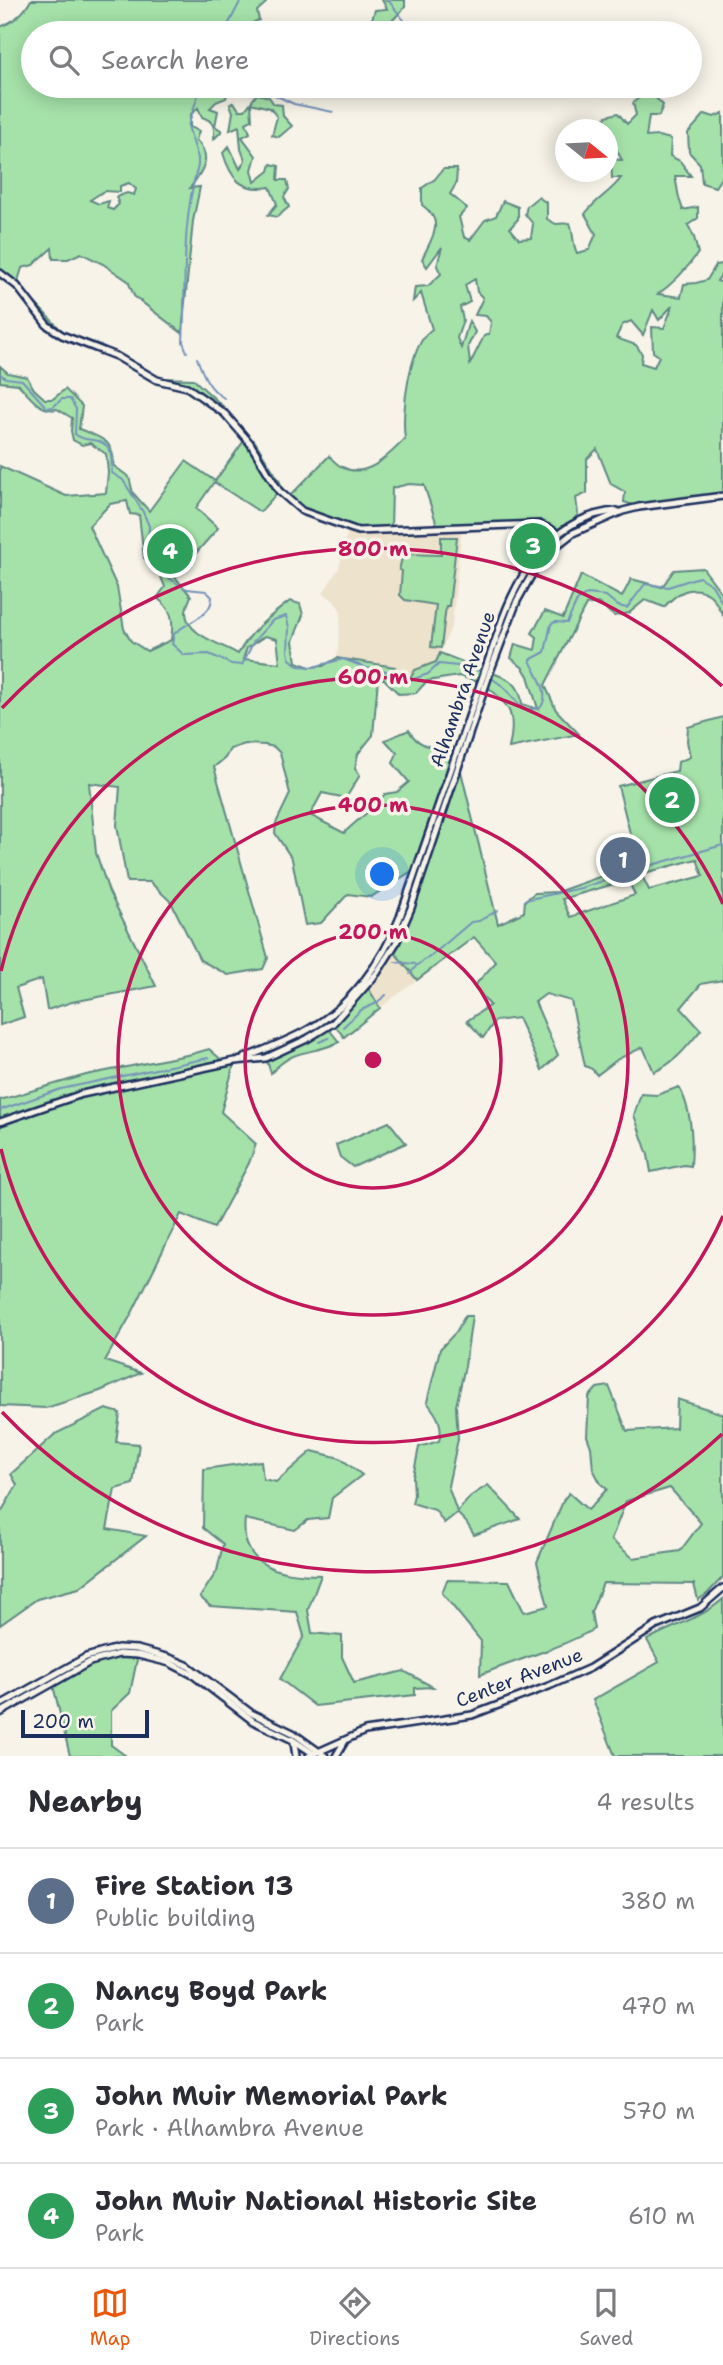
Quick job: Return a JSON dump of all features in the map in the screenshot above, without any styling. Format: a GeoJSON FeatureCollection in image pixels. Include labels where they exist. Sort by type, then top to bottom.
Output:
{"type":"FeatureCollection","features":[{"type":"Feature","properties":{"kind":"main road"},"geometry":{"type":"LineString","coordinates":[[0,273],[17,286],[47,326],[62,335],[116,356],[158,380],[187,387],[225,414],[250,443],[279,491],[302,511],[358,531],[539,524],[548,527],[562,541]]}},
{"type":"Feature","properties":{"kind":"main road","name":"Alhambra Avenue"},"geometry":{"type":"LineString","coordinates":[[0,1122],[82,1094],[235,1061],[311,1028],[341,1005],[379,960],[391,940],[483,684],[517,601],[537,566],[573,533],[624,511],[723,496]]}},
{"type":"Feature","properties":{"kind":"main road","name":"Alhambra Avenue"},"geometry":{"type":"LineString","coordinates":[[488,672],[503,618],[519,580],[534,557],[557,534],[584,519],[604,512],[624,511]]}},
{"type":"Feature","properties":{"kind":"main road","name":"Center Avenue"},"geometry":{"type":"LineString","coordinates":[[315,1754],[374,1729],[472,1715],[550,1686],[590,1668],[656,1626],[701,1608],[723,1588]]}},
{"type":"Feature","properties":{"kind":"main road"},"geometry":{"type":"LineString","coordinates":[[0,1705],[86,1657],[108,1650],[137,1649],[187,1665],[251,1713],[284,1728],[315,1754]]}},
{"type":"Feature","properties":{"kind":"main road"},"geometry":{"type":"LineString","coordinates":[[0,1713],[90,1662],[118,1654],[130,1654],[170,1663],[193,1675],[253,1721],[315,1754],[325,1756]]}},
{"type":"Feature","properties":{"kind":"main road"},"geometry":{"type":"LineString","coordinates":[[336,1756],[347,1739]]}},
{"type":"Feature","properties":{"kind":"main road"},"geometry":{"type":"LineString","coordinates":[[293,1740],[296,1756]]}},
{"type":"Feature","properties":{"kind":"shaded area"},"geometry":{"type":"Polygon","coordinates":[[[462,527],[452,625],[436,662],[415,670],[408,683],[402,681],[395,667],[337,658],[341,611],[333,600],[323,593],[339,568],[348,529],[462,527]]]}},
{"type":"Feature","properties":{"kind":"shaded area"},"geometry":{"type":"Polygon","coordinates":[[[392,949],[417,980],[380,1008],[367,986],[392,949]]]}},
{"type":"Feature","properties":{"kind":"green space"},"geometry":{"type":"Polygon","coordinates":[[[31,0],[267,0],[257,11],[259,20],[257,21],[21,21],[21,98],[226,98],[210,108],[218,111],[215,126],[222,131],[214,139],[213,125],[202,117],[198,108],[190,115],[190,127],[199,131],[196,140],[205,159],[202,170],[190,188],[200,187],[193,221],[182,333],[134,296],[128,281],[81,253],[68,259],[53,259],[52,248],[33,265],[22,268],[18,281],[31,299],[63,332],[100,345],[159,378],[193,379],[227,410],[225,414],[197,393],[157,380],[116,356],[88,346],[47,325],[17,286],[0,273],[0,27],[18,16],[31,0]],[[129,183],[120,186],[120,192],[104,191],[90,200],[99,204],[109,201],[107,208],[113,210],[119,204],[116,197],[127,193],[134,195],[136,189],[129,183]]]}},
{"type":"Feature","properties":{"kind":"green space"},"geometry":{"type":"Polygon","coordinates":[[[382,0],[405,0],[405,7],[392,21],[371,21],[375,10],[387,9],[382,0]]]}},
{"type":"Feature","properties":{"kind":"green space"},"geometry":{"type":"Polygon","coordinates":[[[254,98],[270,98],[274,104],[282,105],[283,116],[292,126],[279,137],[272,135],[277,117],[270,108],[251,103],[252,120],[246,123],[250,133],[242,137],[256,156],[252,170],[255,182],[269,171],[271,164],[279,166],[278,180],[287,180],[289,189],[284,197],[289,207],[277,217],[268,215],[277,204],[270,187],[252,187],[239,182],[223,153],[229,146],[240,169],[245,160],[239,126],[230,130],[233,112],[230,104],[234,102],[239,110],[245,110],[254,98]]]}},
{"type":"Feature","properties":{"kind":"green space"},"geometry":{"type":"Polygon","coordinates":[[[639,98],[656,98],[663,105],[659,116],[649,116],[646,137],[671,139],[670,156],[680,161],[691,176],[675,176],[683,210],[698,207],[698,218],[688,225],[698,253],[680,276],[658,294],[681,297],[684,284],[707,280],[716,265],[723,264],[723,272],[717,281],[723,283],[723,496],[639,507],[624,502],[625,492],[611,484],[597,449],[587,459],[587,493],[576,498],[578,514],[568,527],[535,557],[519,580],[520,525],[438,528],[424,485],[409,484],[392,488],[391,530],[365,531],[325,522],[287,499],[329,456],[342,467],[360,470],[376,464],[405,439],[404,413],[408,380],[418,349],[432,329],[421,293],[413,301],[415,287],[428,286],[441,274],[437,266],[442,247],[427,267],[422,259],[433,237],[435,224],[434,218],[422,205],[422,188],[443,169],[457,169],[456,184],[450,194],[467,208],[459,217],[464,237],[470,240],[485,220],[496,216],[503,201],[518,207],[518,219],[510,228],[519,239],[531,238],[533,224],[525,214],[527,206],[538,197],[547,203],[547,219],[556,224],[570,223],[577,253],[589,250],[596,234],[585,214],[621,178],[618,178],[618,160],[622,160],[618,153],[618,119],[605,119],[606,116],[618,113],[627,124],[636,115],[633,103],[639,98]],[[475,279],[465,285],[470,302],[460,307],[463,320],[457,338],[461,348],[469,321],[475,332],[468,346],[470,364],[484,336],[489,334],[491,322],[486,316],[475,315],[483,298],[477,292],[475,279]],[[673,305],[659,320],[653,310],[643,335],[631,321],[622,325],[616,338],[636,345],[642,354],[641,363],[654,367],[659,356],[653,352],[652,327],[664,328],[673,305]]]}},
{"type":"Feature","properties":{"kind":"green space"},"geometry":{"type":"Polygon","coordinates":[[[723,113],[723,175],[715,187],[702,183],[700,164],[689,152],[688,133],[705,114],[714,117],[723,113]]]}},
{"type":"Feature","properties":{"kind":"green space"},"geometry":{"type":"Polygon","coordinates":[[[0,366],[8,373],[27,377],[34,389],[45,399],[53,399],[65,389],[82,406],[79,429],[109,445],[114,466],[129,477],[133,493],[149,511],[186,461],[215,481],[246,438],[254,440],[287,498],[279,491],[260,512],[214,482],[196,508],[218,528],[175,577],[191,596],[186,610],[188,620],[198,633],[238,654],[255,631],[290,601],[300,604],[303,615],[293,641],[296,662],[310,667],[323,666],[337,658],[395,667],[401,680],[408,682],[415,670],[436,662],[440,653],[486,671],[481,683],[459,676],[427,681],[416,693],[399,694],[384,679],[378,679],[373,735],[358,754],[355,768],[360,775],[346,798],[322,793],[310,815],[344,833],[385,794],[397,792],[409,782],[393,763],[397,753],[385,740],[409,730],[423,744],[457,752],[418,867],[371,897],[348,894],[321,923],[305,925],[292,859],[275,833],[276,823],[290,794],[280,753],[274,747],[265,745],[245,744],[230,749],[225,758],[214,767],[268,958],[263,969],[228,975],[200,960],[171,902],[150,882],[127,882],[117,825],[120,787],[89,783],[96,853],[109,892],[156,986],[72,1002],[47,1010],[42,979],[16,988],[24,1017],[0,1025],[0,466],[66,496],[106,493],[108,472],[106,454],[90,443],[82,445],[73,440],[72,418],[57,409],[40,406],[18,384],[0,382],[0,366]],[[127,501],[110,504],[89,526],[117,587],[124,629],[131,641],[147,651],[171,640],[171,616],[157,598],[165,587],[159,572],[144,558],[139,515],[130,514],[127,501]],[[265,636],[247,648],[243,659],[280,663],[277,639],[265,636]]]}},
{"type":"Feature","properties":{"kind":"green space"},"geometry":{"type":"Polygon","coordinates":[[[441,537],[457,537],[441,648],[431,647],[436,605],[405,600],[400,595],[402,571],[399,570],[403,554],[441,555],[441,537]]]}},
{"type":"Feature","properties":{"kind":"green space"},"geometry":{"type":"Polygon","coordinates":[[[703,568],[723,595],[723,615],[710,595],[696,590],[684,591],[664,607],[645,600],[629,613],[614,616],[598,603],[586,605],[545,685],[556,710],[579,734],[509,748],[512,728],[510,712],[501,699],[485,685],[490,672],[516,686],[522,704],[538,709],[528,676],[511,658],[515,644],[535,650],[537,637],[532,633],[545,611],[563,618],[581,575],[622,597],[631,579],[662,587],[674,570],[703,568]]]}},
{"type":"Feature","properties":{"kind":"green space"},"geometry":{"type":"Polygon","coordinates":[[[723,717],[723,980],[701,984],[681,1008],[701,1030],[674,1060],[654,1072],[643,1047],[618,1059],[597,1075],[585,1066],[571,1001],[546,994],[535,1002],[558,1055],[542,1070],[518,1018],[495,1021],[483,1038],[467,1021],[490,1005],[474,986],[496,962],[474,937],[417,980],[392,949],[459,763],[498,924],[524,912],[525,900],[535,893],[557,892],[638,865],[618,786],[677,771],[678,762],[690,757],[688,727],[723,717]],[[697,859],[641,874],[649,890],[703,876],[697,859]],[[628,880],[562,899],[570,917],[635,895],[628,880]]]}},
{"type":"Feature","properties":{"kind":"green space"},"geometry":{"type":"Polygon","coordinates":[[[367,986],[380,1008],[344,1037],[333,1023],[367,986]]]}},
{"type":"Feature","properties":{"kind":"green space"},"geometry":{"type":"Polygon","coordinates":[[[328,1028],[339,1042],[296,1055],[271,1073],[266,1058],[328,1028]]]}},
{"type":"Feature","properties":{"kind":"green space"},"geometry":{"type":"Polygon","coordinates":[[[209,1049],[225,1063],[235,1061],[221,1112],[256,1144],[249,1163],[214,1228],[181,1214],[105,1361],[141,1373],[100,1391],[46,1408],[0,1406],[0,1100],[86,1075],[209,1049]]]}},
{"type":"Feature","properties":{"kind":"green space"},"geometry":{"type":"Polygon","coordinates":[[[679,1087],[687,1105],[691,1125],[691,1166],[651,1172],[634,1115],[641,1094],[657,1095],[679,1087]]]}},
{"type":"Feature","properties":{"kind":"green space"},"geometry":{"type":"Polygon","coordinates":[[[389,1122],[406,1143],[353,1167],[340,1157],[336,1145],[389,1122]]]}},
{"type":"Feature","properties":{"kind":"green space"},"geometry":{"type":"Polygon","coordinates":[[[465,1316],[472,1316],[456,1406],[458,1439],[448,1486],[457,1512],[471,1496],[488,1485],[520,1519],[474,1535],[457,1513],[444,1523],[435,1510],[412,1503],[413,1477],[419,1447],[439,1441],[441,1430],[439,1420],[427,1402],[440,1349],[456,1332],[465,1316]]]}},
{"type":"Feature","properties":{"kind":"green space"},"geometry":{"type":"Polygon","coordinates":[[[609,1386],[627,1431],[676,1428],[677,1399],[723,1414],[723,1577],[698,1600],[694,1584],[603,1583],[591,1612],[594,1629],[553,1648],[480,1675],[481,1641],[442,1593],[447,1580],[509,1581],[524,1612],[548,1606],[537,1562],[564,1499],[569,1493],[588,1510],[607,1489],[593,1469],[587,1436],[589,1397],[597,1388],[609,1386]],[[670,1488],[626,1501],[611,1540],[633,1558],[680,1551],[701,1523],[670,1488]]]}},
{"type":"Feature","properties":{"kind":"green space"},"geometry":{"type":"Polygon","coordinates":[[[106,1409],[120,1413],[116,1442],[139,1444],[133,1484],[115,1489],[107,1529],[146,1536],[79,1588],[37,1599],[0,1625],[0,1514],[17,1485],[11,1474],[55,1434],[106,1409]]]}},
{"type":"Feature","properties":{"kind":"green space"},"geometry":{"type":"Polygon","coordinates":[[[312,1451],[340,1458],[362,1475],[332,1498],[328,1518],[308,1520],[295,1530],[245,1519],[245,1535],[249,1548],[256,1558],[278,1570],[321,1575],[308,1610],[312,1633],[342,1636],[342,1657],[354,1683],[404,1671],[433,1687],[415,1688],[415,1695],[315,1706],[280,1679],[304,1636],[297,1612],[210,1606],[200,1597],[217,1571],[223,1544],[203,1528],[204,1469],[261,1461],[263,1479],[276,1482],[312,1451]]]}},
{"type":"Feature","properties":{"kind":"green space"},"geometry":{"type":"Polygon","coordinates":[[[723,1599],[723,1756],[615,1756],[593,1700],[659,1662],[647,1640],[696,1617],[723,1599]]]}},
{"type":"Feature","properties":{"kind":"green space"},"geometry":{"type":"Polygon","coordinates":[[[119,1654],[138,1655],[130,1693],[111,1711],[111,1745],[126,1756],[70,1756],[53,1685],[90,1662],[119,1654]]]}},
{"type":"Feature","properties":{"kind":"waterway"},"geometry":{"type":"LineString","coordinates":[[230,21],[241,0]]}},
{"type":"Feature","properties":{"kind":"waterway"},"geometry":{"type":"LineString","coordinates":[[388,0],[405,21]]}},
{"type":"Feature","properties":{"kind":"waterway"},"geometry":{"type":"LineString","coordinates":[[187,352],[183,342],[185,254],[189,209],[198,166],[188,126],[197,98]]}},
{"type":"Feature","properties":{"kind":"waterway"},"geometry":{"type":"LineString","coordinates":[[281,98],[294,104],[333,112]]}},
{"type":"Feature","properties":{"kind":"waterway"},"geometry":{"type":"LineString","coordinates":[[197,358],[207,381],[224,398]]}},
{"type":"Feature","properties":{"kind":"waterway"},"geometry":{"type":"LineString","coordinates":[[0,374],[6,378],[22,380],[47,408],[53,407],[62,399],[70,399],[76,409],[75,434],[106,445],[111,455],[112,473],[123,480],[143,512],[149,526],[148,551],[152,559],[166,576],[178,584],[187,589],[206,591],[212,597],[208,610],[174,634],[172,644],[184,655],[209,654],[231,664],[242,665],[254,641],[273,620],[286,616],[289,627],[289,658],[298,666],[313,667],[343,659],[367,668],[383,670],[408,681],[428,674],[439,664],[483,672]]}},
{"type":"Feature","properties":{"kind":"waterway"},"geometry":{"type":"LineString","coordinates":[[490,677],[504,687],[524,710],[540,708],[544,690],[530,660],[545,652],[551,624],[567,623],[577,601],[587,594],[606,596],[618,606],[627,608],[645,584],[668,587],[699,577],[712,585],[723,604]]}},
{"type":"Feature","properties":{"kind":"waterway"},"geometry":{"type":"LineString","coordinates":[[645,867],[723,845]]}},
{"type":"Feature","properties":{"kind":"waterway"},"geometry":{"type":"LineString","coordinates":[[525,900],[581,888],[634,871]]}},
{"type":"Feature","properties":{"kind":"waterway"},"geometry":{"type":"LineString","coordinates":[[410,974],[417,965],[471,922],[479,921],[498,910]]}},
{"type":"Feature","properties":{"kind":"waterway"},"geometry":{"type":"LineString","coordinates":[[395,962],[415,964]]}},
{"type":"Feature","properties":{"kind":"waterway"},"geometry":{"type":"LineString","coordinates":[[343,1027],[361,1010],[386,995]]}},
{"type":"Feature","properties":{"kind":"waterway"},"geometry":{"type":"LineString","coordinates":[[319,1042],[329,1038]]}},
{"type":"Feature","properties":{"kind":"waterway"},"geometry":{"type":"LineString","coordinates":[[0,1110],[61,1089],[208,1058]]}},
{"type":"Feature","properties":{"kind":"place","name":"John Muir Memorial Park"},"geometry":{"type":"Point","coordinates":[533,546]}},
{"type":"Feature","properties":{"kind":"place","name":"John Muir National Historic Site"},"geometry":{"type":"Point","coordinates":[170,551]}},
{"type":"Feature","properties":{"kind":"place","name":"Nancy Boyd Park"},"geometry":{"type":"Point","coordinates":[672,800]}},
{"type":"Feature","properties":{"kind":"place","name":"Fire Station 13"},"geometry":{"type":"Point","coordinates":[623,860]}}]}
